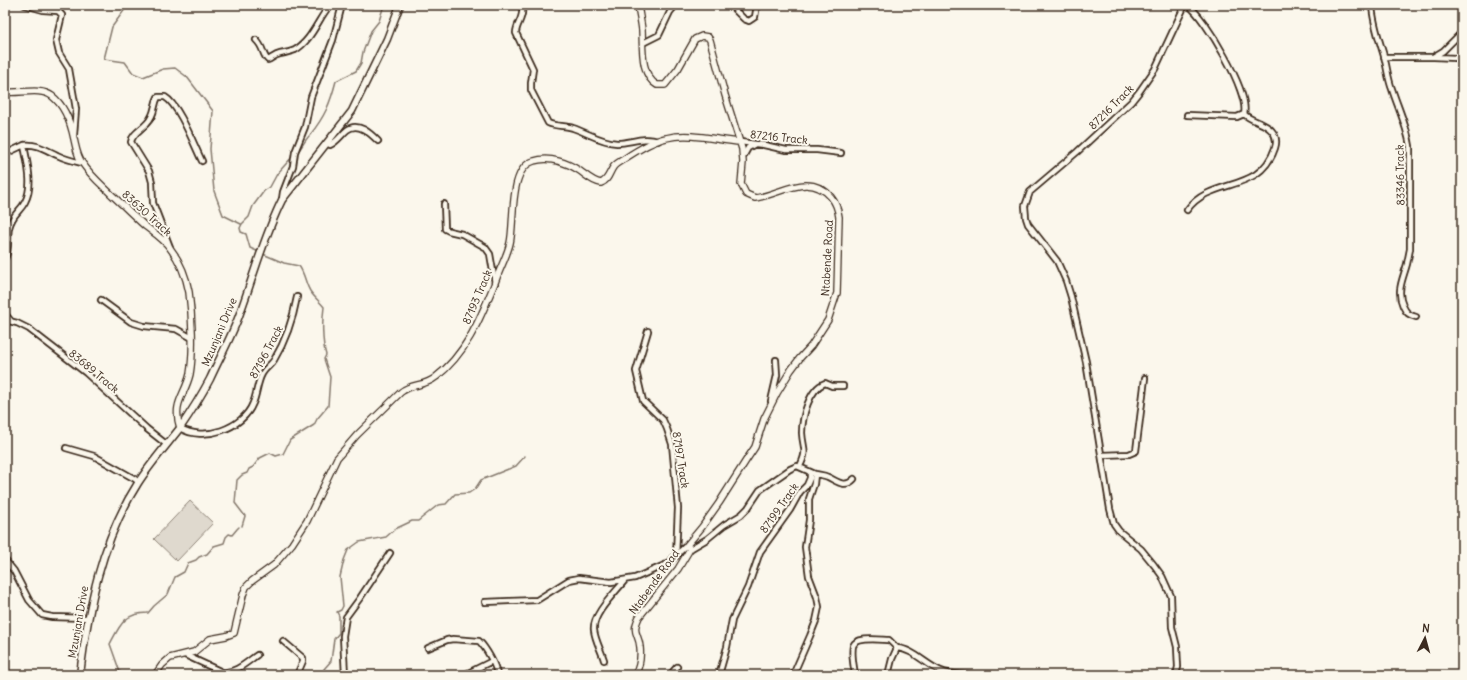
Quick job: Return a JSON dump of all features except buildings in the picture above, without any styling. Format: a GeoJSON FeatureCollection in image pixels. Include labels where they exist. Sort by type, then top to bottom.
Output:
{"type":"FeatureCollection","features":[{"type":"Feature","properties":{"kind":"main road","name":"Mzunjani Drive"},"geometry":{"type":"LineString","coordinates":[[80,675],[90,605],[105,551],[124,507],[138,482],[198,402],[232,332],[258,258],[274,216],[282,200],[352,111],[387,39],[400,5]]}},
{"type":"Feature","properties":{"kind":"street"},"geometry":{"type":"LineString","coordinates":[[25,5],[43,10],[58,11],[62,15],[56,40],[59,53],[69,69],[75,99],[76,117],[74,137]]}},
{"type":"Feature","properties":{"kind":"street"},"geometry":{"type":"LineString","coordinates":[[256,40],[262,45],[265,57],[268,60],[279,54],[294,51],[316,28],[320,17],[330,5]]}},
{"type":"Feature","properties":{"kind":"street"},"geometry":{"type":"LineString","coordinates":[[282,200],[283,192],[294,166],[295,155],[305,127],[311,97],[333,40],[342,5]]}},
{"type":"Feature","properties":{"kind":"street","name":"Ntabende Road"},"geometry":{"type":"LineString","coordinates":[[635,675],[639,667],[640,656],[640,647],[635,632],[636,624],[645,609],[678,569],[699,531],[747,459],[754,447],[770,407],[791,370],[822,330],[832,310],[837,293],[838,213],[834,201],[827,193],[811,186],[798,185],[760,197],[753,198],[748,196],[743,190],[741,184],[742,157],[740,142],[710,40],[708,37],[702,36],[695,39],[675,75],[667,84],[663,86],[655,84],[648,74],[645,66],[642,28],[638,5]]}},
{"type":"Feature","properties":{"kind":"street"},"geometry":{"type":"LineString","coordinates":[[643,43],[659,35],[670,12],[676,5]]}},
{"type":"Feature","properties":{"kind":"street"},"geometry":{"type":"LineString","coordinates":[[730,5],[744,19],[749,21],[755,17],[757,5]]}},
{"type":"Feature","properties":{"kind":"street","name":"87216 Track"},"geometry":{"type":"LineString","coordinates":[[1102,454],[1086,362],[1071,297],[1056,261],[1028,224],[1025,202],[1030,192],[1077,152],[1131,102],[1155,69],[1185,5]]}},
{"type":"Feature","properties":{"kind":"street"},"geometry":{"type":"LineString","coordinates":[[1188,5],[1200,17],[1230,67],[1239,86],[1244,102],[1244,114]]}},
{"type":"Feature","properties":{"kind":"street","name":"83346 Track"},"geometry":{"type":"LineString","coordinates":[[1372,5],[1374,25],[1392,88],[1408,134],[1410,151],[1410,249],[1399,296],[1404,311],[1407,314],[1416,317]]}},
{"type":"Feature","properties":{"kind":"street"},"geometry":{"type":"LineString","coordinates":[[522,8],[522,16],[516,33],[533,69],[531,90],[548,123],[572,128],[591,137],[611,142],[644,139],[658,141]]}},
{"type":"Feature","properties":{"kind":"street"},"geometry":{"type":"LineString","coordinates":[[1433,57],[1443,51],[1462,32]]}},
{"type":"Feature","properties":{"kind":"street"},"geometry":{"type":"LineString","coordinates":[[1384,58],[1456,58],[1462,56]]}},
{"type":"Feature","properties":{"kind":"street","name":"83630 Track"},"geometry":{"type":"LineString","coordinates":[[5,92],[44,92],[51,95],[62,107],[74,137],[76,149],[82,163],[101,185],[127,210],[170,247],[181,266],[187,281],[192,338],[190,374],[176,411],[176,418],[180,428]]}},
{"type":"Feature","properties":{"kind":"street"},"geometry":{"type":"LineString","coordinates":[[170,247],[153,203],[152,182],[149,172],[131,142],[132,137],[142,130],[151,119],[158,97],[162,96],[167,98],[173,105],[202,161]]}},
{"type":"Feature","properties":{"kind":"street"},"geometry":{"type":"LineString","coordinates":[[1187,114],[1233,118],[1244,114]]}},
{"type":"Feature","properties":{"kind":"street"},"geometry":{"type":"LineString","coordinates":[[1187,210],[1194,201],[1206,194],[1246,180],[1261,170],[1270,159],[1276,145],[1275,135],[1268,127],[1251,120],[1244,114]]}},
{"type":"Feature","properties":{"kind":"street"},"geometry":{"type":"LineString","coordinates":[[327,144],[330,145],[335,143],[347,130],[353,127],[365,130],[378,141]]}},
{"type":"Feature","properties":{"kind":"street","name":"87193 Track"},"geometry":{"type":"LineString","coordinates":[[155,675],[162,665],[170,658],[194,652],[210,639],[229,636],[234,633],[246,587],[255,578],[274,565],[301,532],[337,458],[361,431],[401,392],[408,387],[422,385],[437,377],[462,350],[480,320],[509,246],[516,186],[519,176],[526,166],[533,161],[540,160],[560,162],[578,170],[596,182],[601,183],[607,179],[614,166],[619,162],[665,138],[679,136],[740,142]]}},
{"type":"Feature","properties":{"kind":"street","name":"87216 Track"},"geometry":{"type":"LineString","coordinates":[[740,142],[786,150],[817,150],[841,153]]}},
{"type":"Feature","properties":{"kind":"street"},"geometry":{"type":"LineString","coordinates":[[5,154],[29,144],[39,146],[56,155],[82,163]]}},
{"type":"Feature","properties":{"kind":"street"},"geometry":{"type":"LineString","coordinates":[[742,157],[748,148],[756,144]]}},
{"type":"Feature","properties":{"kind":"street"},"geometry":{"type":"LineString","coordinates":[[5,258],[9,228],[16,213],[24,204],[29,190],[29,174],[24,145]]}},
{"type":"Feature","properties":{"kind":"street"},"geometry":{"type":"LineString","coordinates":[[444,204],[444,225],[446,230],[462,234],[488,250],[495,283]]}},
{"type":"Feature","properties":{"kind":"street","name":"87196 Track"},"geometry":{"type":"LineString","coordinates":[[180,428],[191,432],[211,433],[232,425],[242,418],[253,402],[262,373],[273,362],[286,336],[297,297]]}},
{"type":"Feature","properties":{"kind":"street"},"geometry":{"type":"LineString","coordinates":[[101,300],[131,322],[144,326],[176,329],[192,338]]}},
{"type":"Feature","properties":{"kind":"street"},"geometry":{"type":"LineString","coordinates":[[5,314],[10,321]]}},
{"type":"Feature","properties":{"kind":"street","name":"83689 Track"},"geometry":{"type":"LineString","coordinates":[[5,320],[29,329],[86,373],[166,444]]}},
{"type":"Feature","properties":{"kind":"street","name":"87197 Track"},"geometry":{"type":"LineString","coordinates":[[648,331],[636,371],[643,401],[663,420],[672,444],[678,508],[676,556]]}},
{"type":"Feature","properties":{"kind":"street"},"geometry":{"type":"LineString","coordinates":[[770,407],[777,374],[776,360]]}},
{"type":"Feature","properties":{"kind":"street"},"geometry":{"type":"LineString","coordinates":[[1144,378],[1136,451],[1124,455],[1102,454],[1110,509],[1114,524],[1119,531],[1141,549],[1154,565],[1162,576],[1171,596],[1172,627],[1177,648],[1178,667],[1176,675]]}},
{"type":"Feature","properties":{"kind":"street"},"geometry":{"type":"LineString","coordinates":[[842,386],[832,386],[825,383],[818,387],[812,396],[804,418],[802,432],[805,456],[800,466],[812,473],[826,476],[844,484],[849,484],[854,479]]}},
{"type":"Feature","properties":{"kind":"street"},"geometry":{"type":"LineString","coordinates":[[66,448],[94,456],[138,482]]}},
{"type":"Feature","properties":{"kind":"street","name":"87199 Track"},"geometry":{"type":"LineString","coordinates":[[485,602],[537,600],[569,580],[579,578],[611,582],[643,576],[666,564],[689,547],[707,539],[724,525],[741,515],[748,508],[760,490],[790,469],[800,466]]}},
{"type":"Feature","properties":{"kind":"street"},"geometry":{"type":"LineString","coordinates":[[793,675],[816,621],[818,607],[817,597],[809,576],[805,547],[809,515],[809,499],[814,484],[812,473]]}},
{"type":"Feature","properties":{"kind":"street","name":"87199 Track"},"geometry":{"type":"LineString","coordinates":[[719,675],[727,647],[732,620],[748,587],[760,552],[790,510],[797,496],[807,485],[812,473]]}},
{"type":"Feature","properties":{"kind":"street"},"geometry":{"type":"LineString","coordinates":[[345,675],[343,636],[346,616],[390,553]]}},
{"type":"Feature","properties":{"kind":"street"},"geometry":{"type":"LineString","coordinates":[[5,560],[14,572],[29,600],[42,615],[52,617],[88,618]]}},
{"type":"Feature","properties":{"kind":"street"},"geometry":{"type":"LineString","coordinates":[[604,660],[594,630],[594,621],[625,580]]}},
{"type":"Feature","properties":{"kind":"street"},"geometry":{"type":"LineString","coordinates":[[855,675],[852,654],[853,645],[857,641],[864,639],[886,640],[891,642],[897,648],[909,651],[924,662],[942,672],[969,675]]}},
{"type":"Feature","properties":{"kind":"street"},"geometry":{"type":"LineString","coordinates":[[428,648],[447,640],[479,640],[483,644],[495,666],[497,675]]}},
{"type":"Feature","properties":{"kind":"street"},"geometry":{"type":"LineString","coordinates":[[283,641],[303,658],[303,662],[297,675]]}},
{"type":"Feature","properties":{"kind":"street"},"geometry":{"type":"LineString","coordinates":[[888,675],[892,659],[897,648]]}},
{"type":"Feature","properties":{"kind":"street"},"geometry":{"type":"LineString","coordinates":[[185,655],[227,673],[235,670],[257,655]]}},
{"type":"Feature","properties":{"kind":"street"},"geometry":{"type":"LineString","coordinates":[[464,675],[492,661]]}},
{"type":"Feature","properties":{"kind":"street"},"geometry":{"type":"LineString","coordinates":[[670,675],[677,667]]}},
{"type":"Feature","properties":{"kind":"shaded area"},"geometry":{"type":"Polygon","coordinates":[[[190,501],[213,523],[177,561],[154,539],[190,501]]]}},
{"type":"Feature","properties":{"kind":"waterway"},"geometry":{"type":"LineString","coordinates":[[128,5],[112,27],[104,59],[125,62],[133,73],[143,77],[163,69],[175,68],[187,77],[213,111],[210,149],[214,191],[223,215],[241,224]]}},
{"type":"Feature","properties":{"kind":"waterway"},"geometry":{"type":"LineString","coordinates":[[297,153],[323,116],[332,96],[336,81],[356,71],[361,63],[363,52],[371,31],[379,21],[384,5]]}},
{"type":"Feature","properties":{"kind":"waterway"},"geometry":{"type":"LineString","coordinates":[[259,252],[250,248],[246,234],[241,232],[240,228],[249,217],[253,206],[264,191],[270,187],[277,174],[293,156]]}},
{"type":"Feature","properties":{"kind":"waterway"},"geometry":{"type":"LineString","coordinates":[[242,526],[245,516],[235,503],[237,480],[242,475],[247,473],[260,458],[270,453],[276,456],[283,454],[290,440],[314,425],[328,406],[330,377],[324,359],[326,355],[323,331],[324,307],[310,291],[303,272],[299,266],[284,263],[263,254]]}},
{"type":"Feature","properties":{"kind":"waterway"},"geometry":{"type":"LineString","coordinates":[[323,675],[324,669],[331,661],[334,639],[339,633],[339,616],[337,612],[341,610],[343,606],[340,577],[348,550],[359,542],[386,537],[395,529],[412,521],[418,521],[438,505],[446,504],[455,494],[469,493],[475,489],[481,480],[516,466],[525,456]]}},
{"type":"Feature","properties":{"kind":"waterway"},"geometry":{"type":"LineString","coordinates":[[121,675],[110,644],[120,626],[124,621],[133,615],[148,613],[168,594],[175,577],[184,572],[188,563],[207,554],[214,546],[224,543],[226,537],[229,534],[232,535],[239,527]]}}]}
